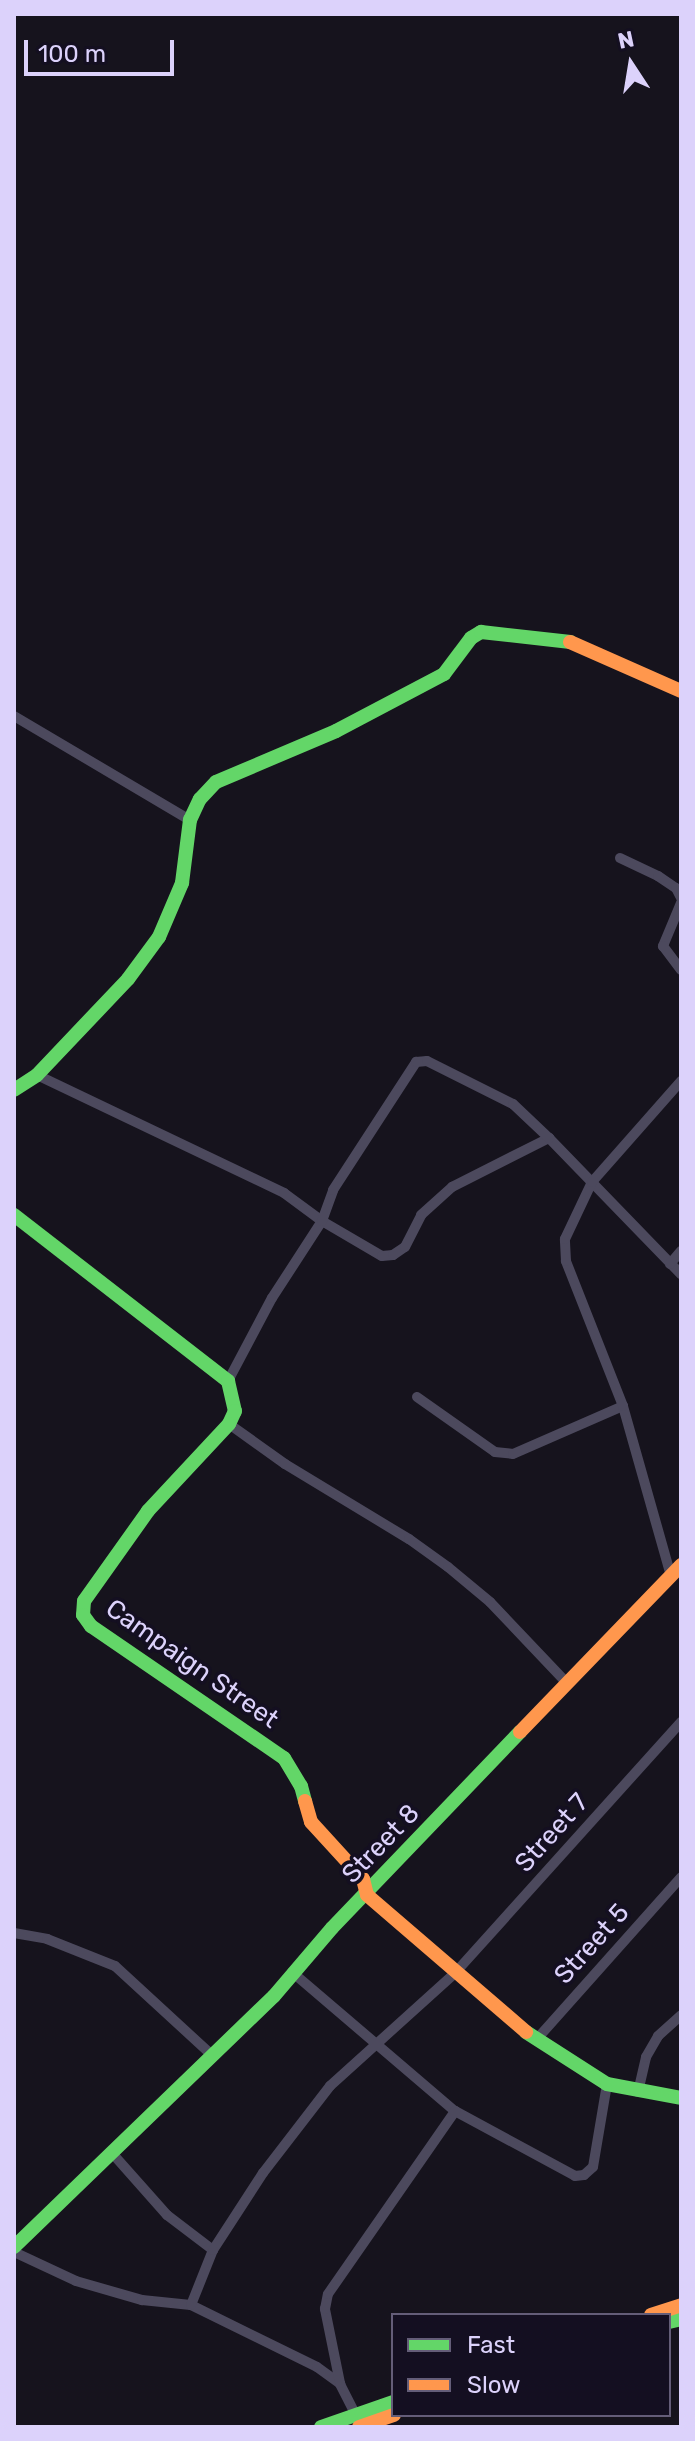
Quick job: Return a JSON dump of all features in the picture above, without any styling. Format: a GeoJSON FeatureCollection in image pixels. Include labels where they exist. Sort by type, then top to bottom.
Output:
{"type":"FeatureCollection","features":[{"type":"Feature","properties":{"kind":"main road"},"geometry":{"type":"LineString","coordinates":[[14,1090],[37,1075],[128,979],[159,937],[182,883],[190,820],[200,799],[216,782],[336,731],[444,674],[475,634],[570,642],[681,691]]}},
{"type":"Feature","properties":{"kind":"main road"},"geometry":{"type":"LineString","coordinates":[[14,1215],[228,1381],[235,1411],[229,1424]]}},
{"type":"Feature","properties":{"kind":"main road","name":"Campaign Street"},"geometry":{"type":"LineString","coordinates":[[229,1424],[148,1511],[84,1601],[83,1615],[91,1626],[284,1758],[301,1786],[311,1822],[363,1879],[367,1895],[536,2040],[607,2084],[681,2098]]}},
{"type":"Feature","properties":{"kind":"main road","name":"Street 8"},"geometry":{"type":"LineString","coordinates":[[14,2249],[274,1996],[292,1972],[676,1570]]}},
{"type":"Feature","properties":{"kind":"main road"},"geometry":{"type":"LineString","coordinates":[[657,2313],[681,2305]]}},
{"type":"Feature","properties":{"kind":"main road"},"geometry":{"type":"LineString","coordinates":[[358,2423],[391,2403]]}},
{"type":"Feature","properties":{"kind":"main road"},"geometry":{"type":"LineString","coordinates":[[321,2427],[391,2416]]}},
{"type":"Feature","properties":{"kind":"street"},"geometry":{"type":"LineString","coordinates":[[14,716],[190,820]]}},
{"type":"Feature","properties":{"kind":"street"},"geometry":{"type":"LineString","coordinates":[[620,858],[676,888],[681,900],[663,946],[681,970]]}},
{"type":"Feature","properties":{"kind":"street"},"geometry":{"type":"LineString","coordinates":[[228,1381],[272,1298],[322,1221],[333,1190],[416,1062],[427,1061],[513,1104],[681,1274]]}},
{"type":"Feature","properties":{"kind":"street"},"geometry":{"type":"LineString","coordinates":[[37,1075],[284,1193],[322,1221],[382,1256],[393,1255],[405,1247],[421,1215],[452,1187],[549,1138]]}},
{"type":"Feature","properties":{"kind":"street"},"geometry":{"type":"LineString","coordinates":[[676,1570],[623,1406],[566,1261],[565,1239],[592,1182],[681,1081]]}},
{"type":"Feature","properties":{"kind":"street"},"geometry":{"type":"LineString","coordinates":[[670,1264],[681,1251]]}},
{"type":"Feature","properties":{"kind":"street"},"geometry":{"type":"LineString","coordinates":[[417,1397],[495,1452],[513,1454],[623,1406]]}},
{"type":"Feature","properties":{"kind":"street"},"geometry":{"type":"LineString","coordinates":[[229,1424],[326,1491],[409,1539],[448,1567],[490,1602],[567,1683]]}},
{"type":"Feature","properties":{"kind":"street","name":"Street 7"},"geometry":{"type":"LineString","coordinates":[[191,2305],[213,2250],[263,2173],[330,2086],[455,1973],[681,1722]]}},
{"type":"Feature","properties":{"kind":"street","name":"Street 5"},"geometry":{"type":"LineString","coordinates":[[536,2040],[681,1877]]}},
{"type":"Feature","properties":{"kind":"street"},"geometry":{"type":"LineString","coordinates":[[14,1933],[47,1939],[115,1966],[213,2056]]}},
{"type":"Feature","properties":{"kind":"street"},"geometry":{"type":"LineString","coordinates":[[292,1972],[455,2111],[575,2176],[584,2175],[593,2167],[607,2084]]}},
{"type":"Feature","properties":{"kind":"street"},"geometry":{"type":"LineString","coordinates":[[638,2092],[646,2057],[658,2036],[681,2015]]}},
{"type":"Feature","properties":{"kind":"street"},"geometry":{"type":"LineString","coordinates":[[358,2423],[340,2384],[325,2309],[328,2294],[455,2111]]}},
{"type":"Feature","properties":{"kind":"street"},"geometry":{"type":"LineString","coordinates":[[112,2153],[167,2215],[213,2250]]}},
{"type":"Feature","properties":{"kind":"street"},"geometry":{"type":"LineString","coordinates":[[14,2249],[76,2281],[142,2300],[191,2305],[317,2367],[340,2384]]}},
{"type":"Feature","properties":{"kind":"traffic: fast"},"geometry":{"type":"LineString","coordinates":[[14,1090],[37,1075],[128,979],[159,937],[182,883],[190,820],[200,799],[216,782],[336,731],[444,674],[471,638],[481,632],[570,642]]}},
{"type":"Feature","properties":{"kind":"traffic: fast"},"geometry":{"type":"LineString","coordinates":[[14,1215],[228,1381],[235,1411],[229,1424],[148,1511],[84,1601],[83,1615],[91,1626],[284,1758],[301,1786],[305,1801]]}},
{"type":"Feature","properties":{"kind":"traffic: fast"},"geometry":{"type":"LineString","coordinates":[[14,2247],[274,1996],[332,1928],[520,1732]]}},
{"type":"Feature","properties":{"kind":"traffic: fast"},"geometry":{"type":"LineString","coordinates":[[526,2032],[607,2084],[681,2098]]}},
{"type":"Feature","properties":{"kind":"traffic: fast"},"geometry":{"type":"LineString","coordinates":[[671,2322],[681,2319]]}},
{"type":"Feature","properties":{"kind":"traffic: fast"},"geometry":{"type":"LineString","coordinates":[[321,2427],[391,2403]]}},
{"type":"Feature","properties":{"kind":"traffic: slow"},"geometry":{"type":"LineString","coordinates":[[570,642],[681,691]]}},
{"type":"Feature","properties":{"kind":"traffic: slow"},"geometry":{"type":"LineString","coordinates":[[520,1732],[681,1565]]}},
{"type":"Feature","properties":{"kind":"traffic: slow"},"geometry":{"type":"LineString","coordinates":[[305,1801],[311,1822],[363,1879],[367,1895],[526,2032]]}},
{"type":"Feature","properties":{"kind":"traffic: slow"},"geometry":{"type":"LineString","coordinates":[[657,2313],[681,2305]]}},
{"type":"Feature","properties":{"kind":"traffic: slow"},"geometry":{"type":"LineString","coordinates":[[359,2427],[391,2416]]}}]}
